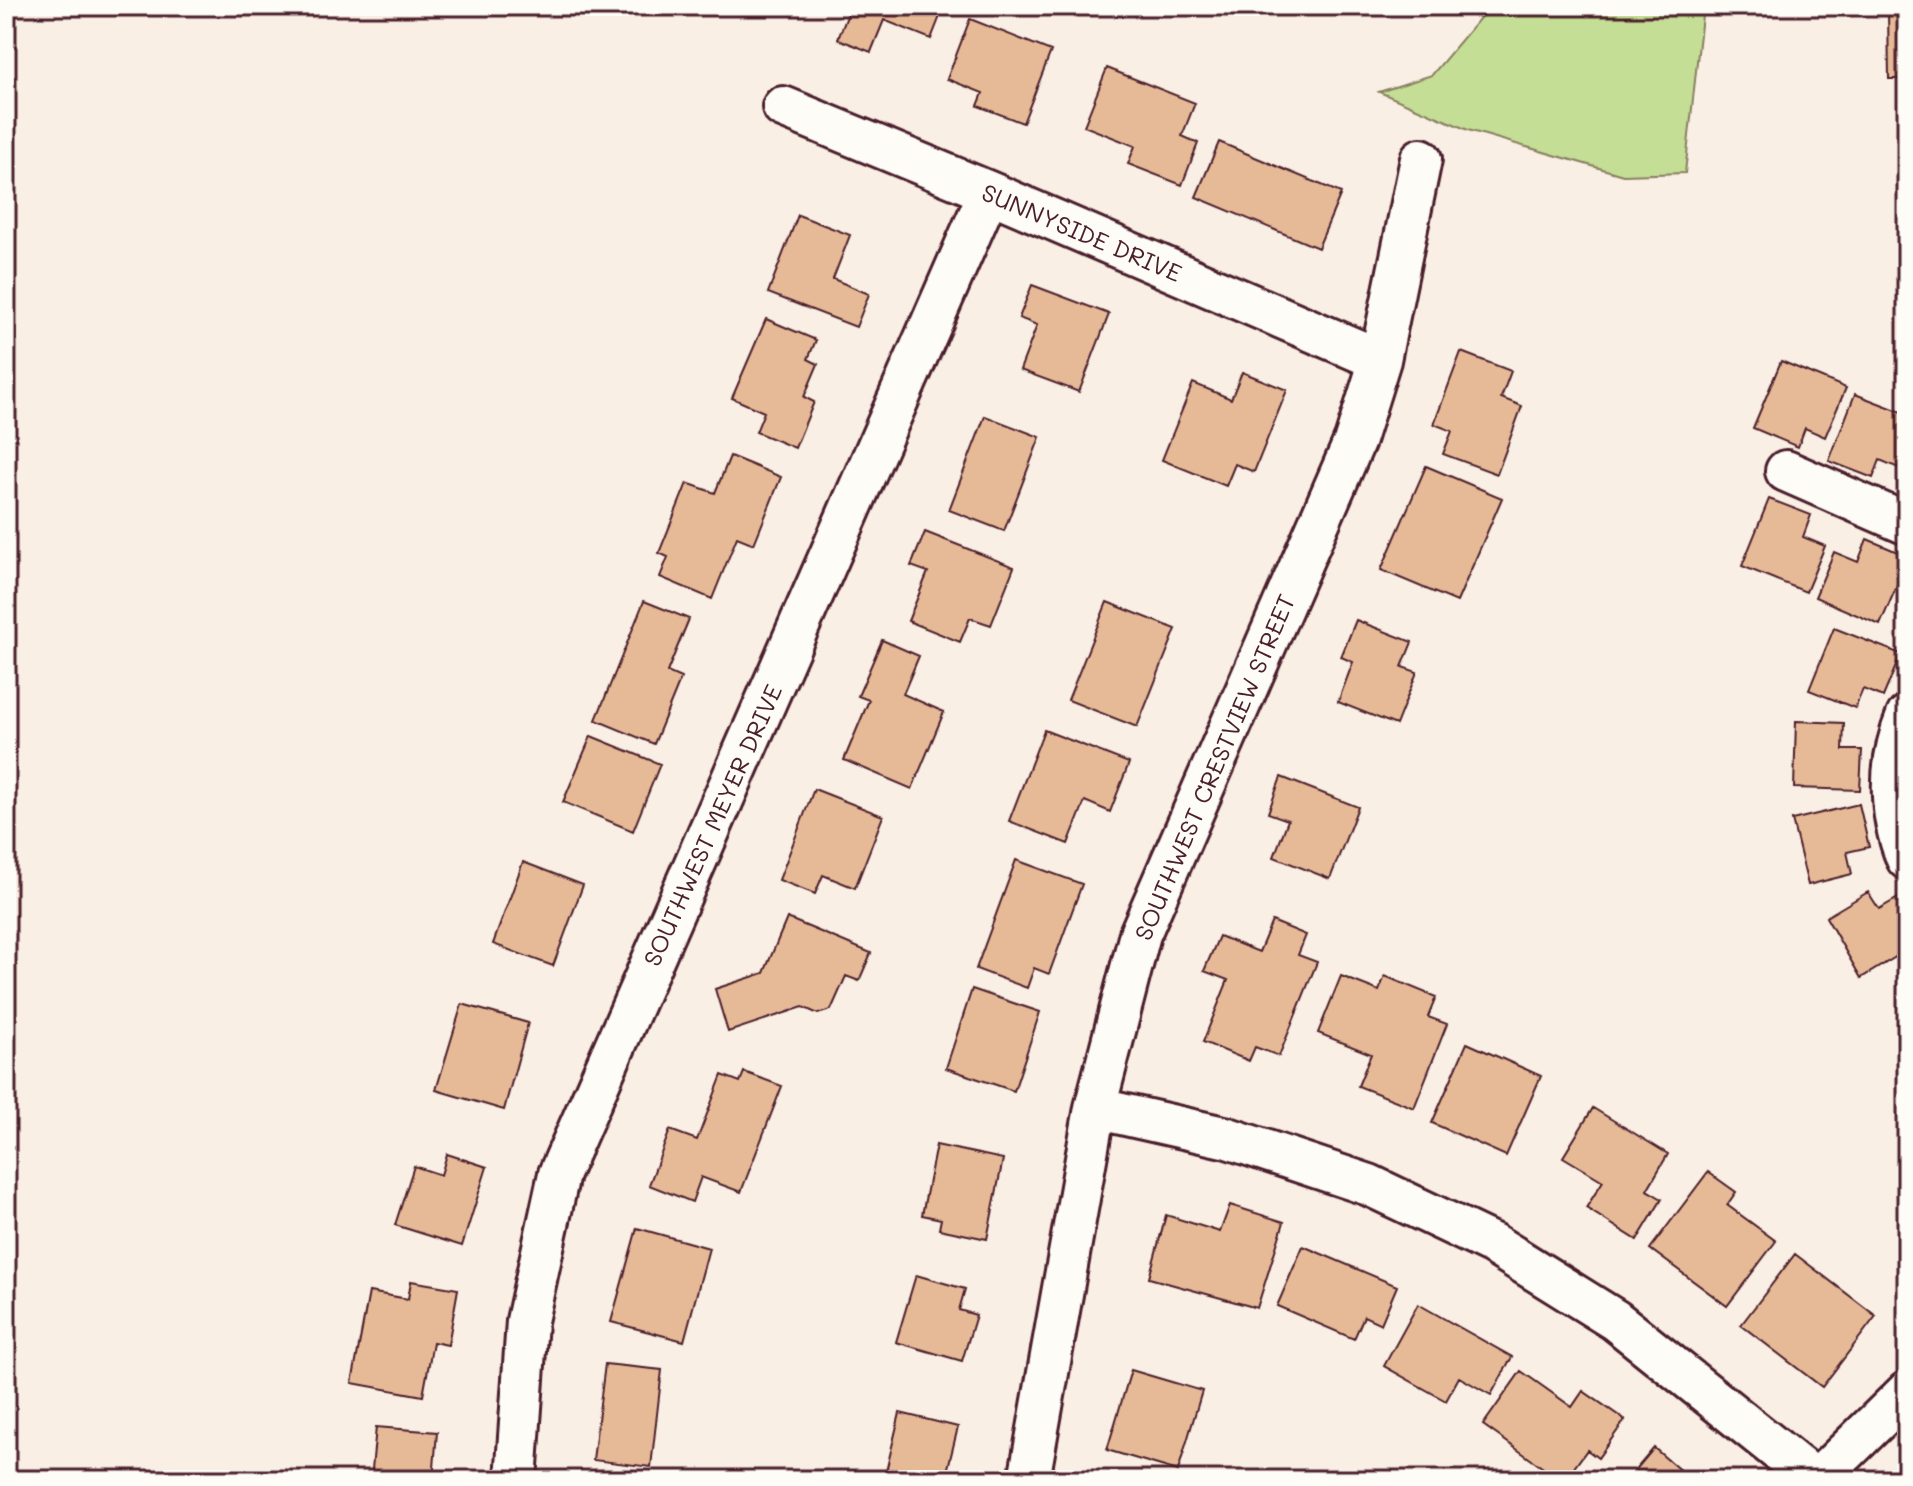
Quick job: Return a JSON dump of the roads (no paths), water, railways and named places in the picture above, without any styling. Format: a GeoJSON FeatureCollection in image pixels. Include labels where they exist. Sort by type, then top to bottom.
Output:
{"type":"FeatureCollection","features":[{"type":"Feature","properties":{"kind":"street","name":"SUNNYSIDE DRIVE"},"geometry":{"type":"LineString","coordinates":[[783,107],[1380,360]]}},
{"type":"Feature","properties":{"kind":"street","name":"SOUTHWEST CRESTVIEW STREET"},"geometry":{"type":"LineString","coordinates":[[1029,1480],[1095,1108],[1140,934],[1355,440],[1380,360],[1421,159]]}},
{"type":"Feature","properties":{"kind":"street","name":"SOUTHWEST MEYER DRIVE"},"geometry":{"type":"LineString","coordinates":[[516,1480],[527,1321],[559,1174],[989,192]]}},
{"type":"Feature","properties":{"kind":"street"},"geometry":{"type":"LineString","coordinates":[[1786,471],[1907,524]]}},
{"type":"Feature","properties":{"kind":"street"},"geometry":{"type":"LineString","coordinates":[[1907,716],[1892,777],[1894,822],[1907,859]]}},
{"type":"Feature","properties":{"kind":"street"},"geometry":{"type":"LineString","coordinates":[[1095,1108],[1228,1138],[1369,1185],[1493,1244],[1615,1320],[1816,1480],[1907,1392]]}}]}
